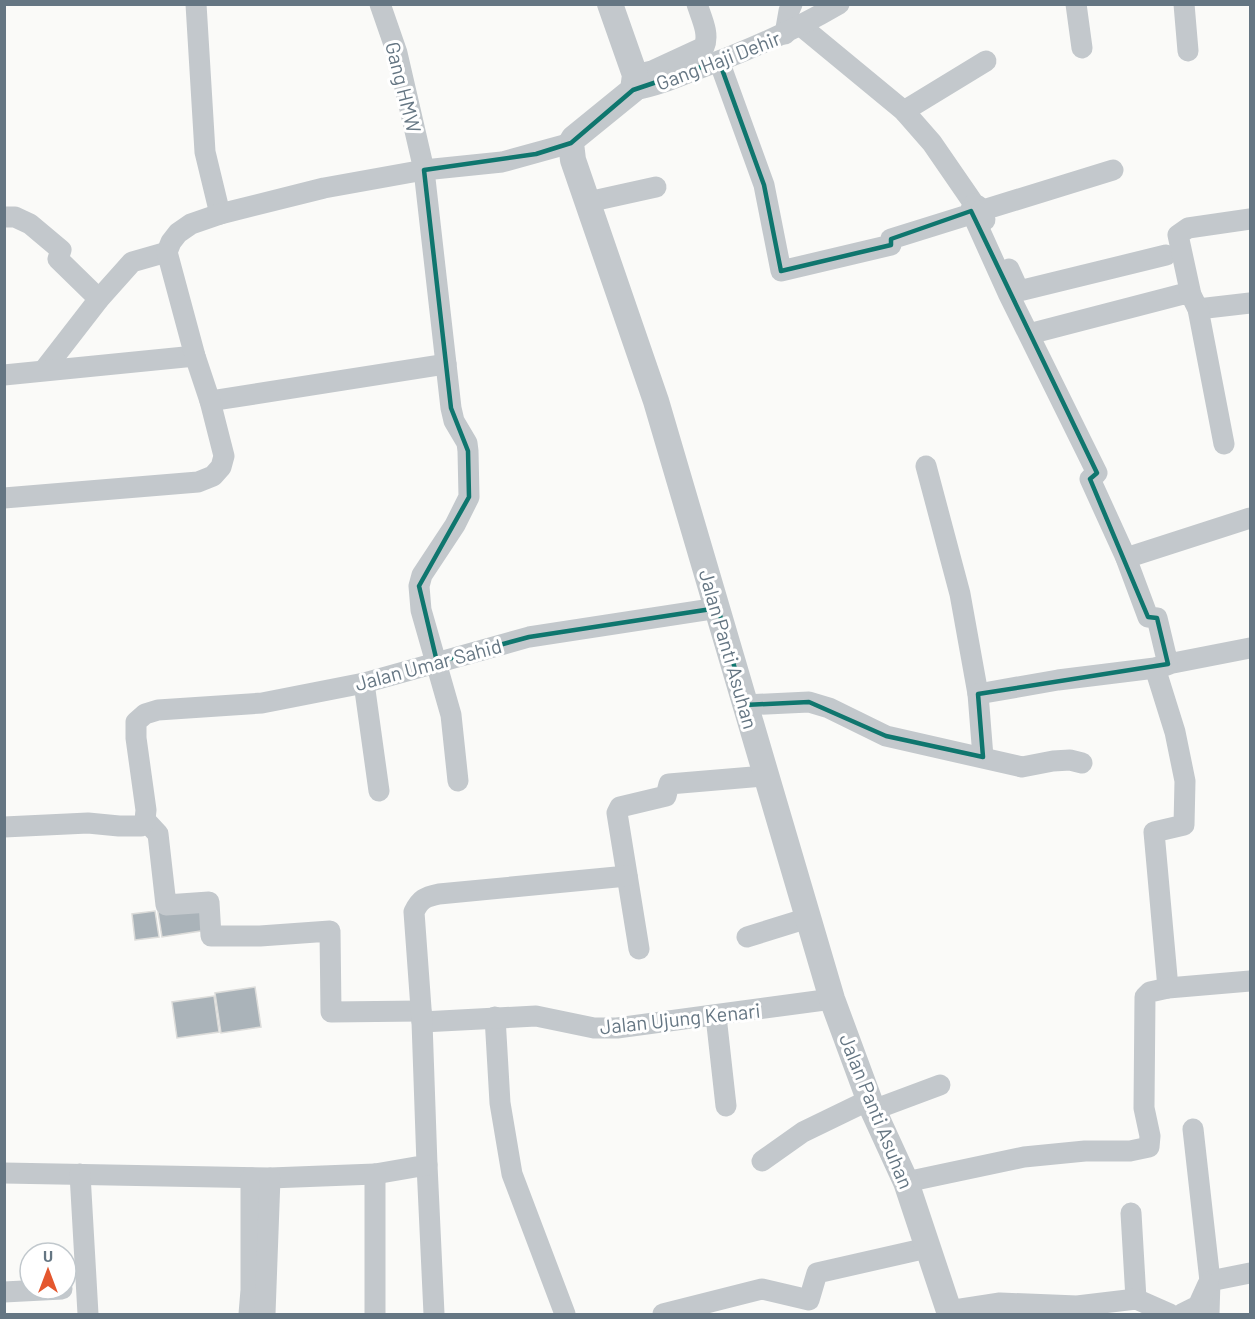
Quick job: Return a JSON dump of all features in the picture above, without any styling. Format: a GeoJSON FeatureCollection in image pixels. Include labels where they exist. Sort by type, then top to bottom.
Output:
{"type":"FeatureCollection","features":[{"type":"Feature","properties":{"kind":"street"},"geometry":{"type":"LineString","coordinates":[[196,4],[205,152],[220,214]]}},
{"type":"Feature","properties":{"kind":"street","name":"Gang HMW"},"geometry":{"type":"LineString","coordinates":[[380,4],[397,53],[424,170],[454,421],[467,443],[469,497],[455,525],[422,575],[419,586],[421,610],[451,715],[458,781]]}},
{"type":"Feature","properties":{"kind":"street"},"geometry":{"type":"LineString","coordinates":[[610,4],[634,82]]}},
{"type":"Feature","properties":{"kind":"street"},"geometry":{"type":"LineString","coordinates":[[4,498],[198,482],[213,476],[221,468],[224,456],[167,252],[178,233],[191,224],[220,214],[324,188],[424,170],[502,162],[571,143],[634,82],[704,47],[707,41],[706,34],[697,4]]}},
{"type":"Feature","properties":{"kind":"street"},"geometry":{"type":"LineString","coordinates":[[792,4],[789,10],[793,30],[904,111],[932,143],[975,208],[1019,291],[1166,255]]}},
{"type":"Feature","properties":{"kind":"street","name":"Gang Haji Dehir"},"geometry":{"type":"LineString","coordinates":[[634,82],[646,88],[719,62],[793,30],[840,4]]}},
{"type":"Feature","properties":{"kind":"street"},"geometry":{"type":"LineString","coordinates":[[1076,4],[1082,48]]}},
{"type":"Feature","properties":{"kind":"street"},"geometry":{"type":"LineString","coordinates":[[1184,4],[1188,51]]}},
{"type":"Feature","properties":{"kind":"street"},"geometry":{"type":"LineString","coordinates":[[904,111],[986,61]]}},
{"type":"Feature","properties":{"kind":"street"},"geometry":{"type":"LineString","coordinates":[[719,62],[764,185],[781,271],[891,245],[891,239],[968,215],[975,208],[1113,170]]}},
{"type":"Feature","properties":{"kind":"street","name":"Jalan Panti Asuhan"},"geometry":{"type":"LineString","coordinates":[[571,143],[573,160],[656,401],[832,999],[871,1105],[906,1182],[949,1312]]}},
{"type":"Feature","properties":{"kind":"street"},"geometry":{"type":"LineString","coordinates":[[588,202],[656,187]]}},
{"type":"Feature","properties":{"kind":"street"},"geometry":{"type":"LineString","coordinates":[[975,208],[1008,293],[1097,473],[1090,479],[1126,558],[1148,617],[1157,618],[1162,666],[1185,781],[1184,825],[1154,832],[1168,988]]}},
{"type":"Feature","properties":{"kind":"street"},"geometry":{"type":"LineString","coordinates":[[4,217],[15,217],[30,224],[61,250],[58,259],[99,299]]}},
{"type":"Feature","properties":{"kind":"street"},"geometry":{"type":"LineString","coordinates":[[1224,444],[1195,302],[1178,235],[1188,228],[1251,219]]}},
{"type":"Feature","properties":{"kind":"street"},"geometry":{"type":"LineString","coordinates":[[44,370],[99,299],[132,262],[167,252]]}},
{"type":"Feature","properties":{"kind":"street"},"geometry":{"type":"LineString","coordinates":[[1029,334],[1183,294],[1195,302],[1251,303]]}},
{"type":"Feature","properties":{"kind":"street"},"geometry":{"type":"LineString","coordinates":[[4,375],[195,356]]}},
{"type":"Feature","properties":{"kind":"street"},"geometry":{"type":"LineString","coordinates":[[210,401],[446,364]]}},
{"type":"Feature","properties":{"kind":"street"},"geometry":{"type":"LineString","coordinates":[[926,466],[960,594],[978,694],[983,757]]}},
{"type":"Feature","properties":{"kind":"street"},"geometry":{"type":"LineString","coordinates":[[1126,558],[1251,518]]}},
{"type":"Feature","properties":{"kind":"street","name":"Jalan Umar Sahid"},"geometry":{"type":"LineString","coordinates":[[145,820],[136,722],[145,714],[158,710],[262,703],[364,683],[529,637],[718,609]]}},
{"type":"Feature","properties":{"kind":"street"},"geometry":{"type":"LineString","coordinates":[[978,694],[1058,680],[1162,666],[1251,648]]}},
{"type":"Feature","properties":{"kind":"street"},"geometry":{"type":"LineString","coordinates":[[364,683],[379,791]]}},
{"type":"Feature","properties":{"kind":"street"},"geometry":{"type":"LineString","coordinates":[[745,705],[809,702],[829,708],[886,736],[1022,767],[1053,760],[1082,763]]}},
{"type":"Feature","properties":{"kind":"street"},"geometry":{"type":"LineString","coordinates":[[639,949],[617,813],[620,807],[666,796],[669,784],[765,776]]}},
{"type":"Feature","properties":{"kind":"street"},"geometry":{"type":"LineString","coordinates":[[4,827],[88,823],[119,826],[141,825],[145,820]]}},
{"type":"Feature","properties":{"kind":"street","name":"Jalan Ujung Kenari"},"geometry":{"type":"LineString","coordinates":[[145,820],[158,834],[166,905],[209,902],[211,936],[260,936],[330,931],[332,1012],[421,1017],[536,1016],[594,1028],[617,1028],[832,999]]}},
{"type":"Feature","properties":{"kind":"street"},"geometry":{"type":"LineString","coordinates":[[434,1314],[414,912],[424,897],[627,876]]}},
{"type":"Feature","properties":{"kind":"street"},"geometry":{"type":"LineString","coordinates":[[747,937],[808,918]]}},
{"type":"Feature","properties":{"kind":"street"},"geometry":{"type":"LineString","coordinates":[[906,1182],[1024,1157],[1085,1151],[1130,1151],[1149,1147],[1144,1108],[1145,997],[1150,992],[1168,988],[1251,981]]}},
{"type":"Feature","properties":{"kind":"street"},"geometry":{"type":"LineString","coordinates":[[716,1016],[726,1106]]}},
{"type":"Feature","properties":{"kind":"street"},"geometry":{"type":"LineString","coordinates":[[495,1017],[500,1103],[512,1174],[565,1314]]}},
{"type":"Feature","properties":{"kind":"street"},"geometry":{"type":"LineString","coordinates":[[762,1161],[803,1132],[871,1105],[940,1085]]}},
{"type":"Feature","properties":{"kind":"street"},"geometry":{"type":"LineString","coordinates":[[1193,1129],[1210,1281],[1209,1314]]}},
{"type":"Feature","properties":{"kind":"street"},"geometry":{"type":"LineString","coordinates":[[4,1173],[260,1178],[375,1174],[427,1166]]}},
{"type":"Feature","properties":{"kind":"street"},"geometry":{"type":"LineString","coordinates":[[75,1241],[80,1174]]}},
{"type":"Feature","properties":{"kind":"street"},"geometry":{"type":"LineString","coordinates":[[375,1174],[375,1314]]}},
{"type":"Feature","properties":{"kind":"street"},"geometry":{"type":"LineString","coordinates":[[249,1314],[260,1178]]}},
{"type":"Feature","properties":{"kind":"street"},"geometry":{"type":"LineString","coordinates":[[260,1178],[265,1314]]}},
{"type":"Feature","properties":{"kind":"street"},"geometry":{"type":"LineString","coordinates":[[1131,1213],[1136,1299]]}},
{"type":"Feature","properties":{"kind":"street"},"geometry":{"type":"LineString","coordinates":[[663,1314],[762,1289],[809,1300],[817,1273],[927,1248]]}},
{"type":"Feature","properties":{"kind":"street"},"geometry":{"type":"LineString","coordinates":[[1210,1281],[1251,1273]]}},
{"type":"Feature","properties":{"kind":"street"},"geometry":{"type":"LineString","coordinates":[[1182,1314],[1198,1306],[1210,1281]]}},
{"type":"Feature","properties":{"kind":"street"},"geometry":{"type":"LineString","coordinates":[[78,1299],[88,1314]]}},
{"type":"Feature","properties":{"kind":"street"},"geometry":{"type":"LineString","coordinates":[[949,1312],[1000,1303],[1077,1306],[1136,1299],[1170,1314]]}},
{"type":"Feature","properties":{"kind":"highlighted area"},"geometry":{"type":"Polygon","coordinates":[[[719,61],[764,185],[781,271],[891,245],[891,239],[971,211],[1097,473],[1090,479],[1148,617],[1157,618],[1168,664],[978,694],[983,757],[886,736],[809,702],[745,705],[718,608],[529,637],[437,662],[419,586],[469,497],[468,451],[451,408],[424,170],[536,154],[571,143],[633,90],[719,61]]]}},
{"type":"Feature","properties":{"kind":"building"},"geometry":{"type":"Polygon","coordinates":[[[204,905],[207,930],[162,937],[158,912],[204,905]]]}},
{"type":"Feature","properties":{"kind":"building"},"geometry":{"type":"Polygon","coordinates":[[[155,911],[159,937],[135,940],[132,914],[155,911]]]}},
{"type":"Feature","properties":{"kind":"building"},"geometry":{"type":"Polygon","coordinates":[[[255,987],[261,1027],[221,1033],[215,993],[255,987]]]}},
{"type":"Feature","properties":{"kind":"building"},"geometry":{"type":"Polygon","coordinates":[[[214,996],[219,1032],[177,1038],[172,1002],[214,996]]]}}]}
